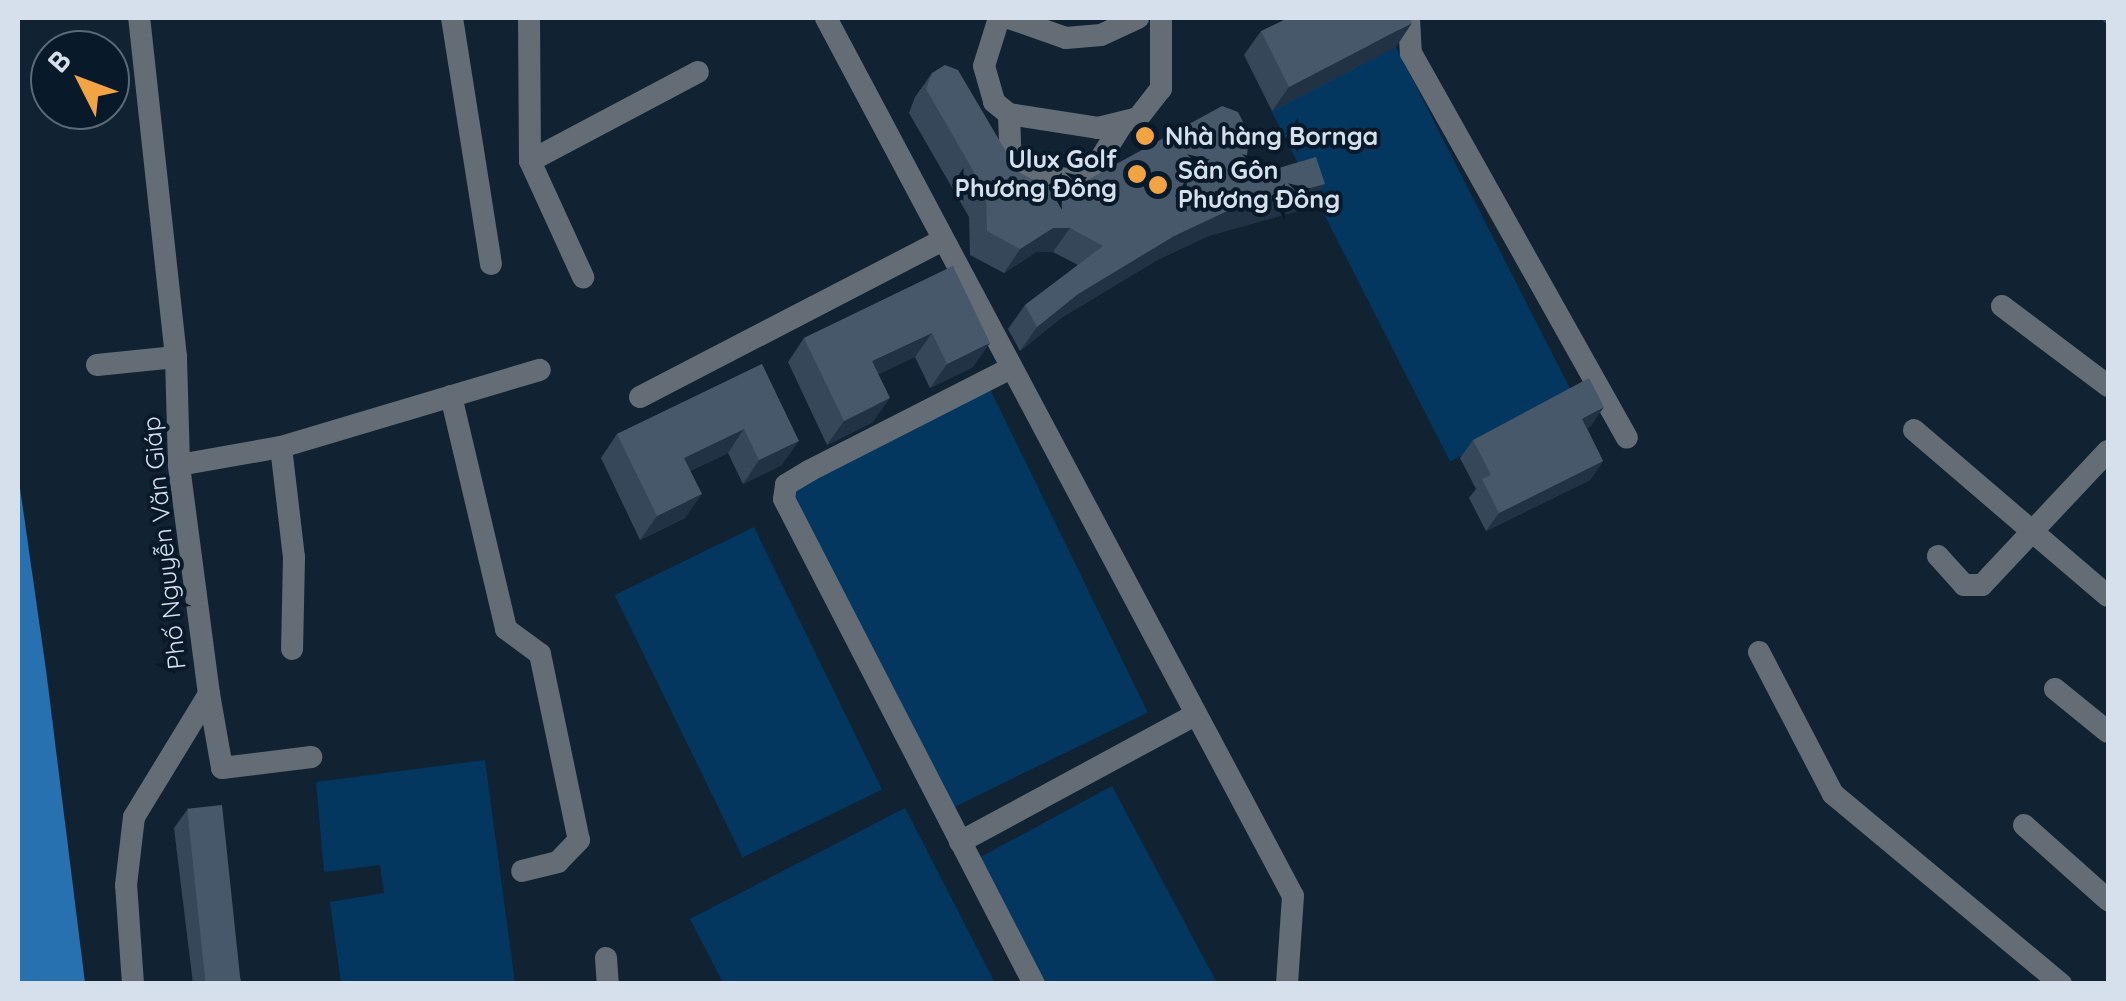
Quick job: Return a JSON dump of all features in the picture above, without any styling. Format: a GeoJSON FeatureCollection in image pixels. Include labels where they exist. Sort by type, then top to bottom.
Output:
{"type":"FeatureCollection","features":[{"type":"Feature","properties":{"kind":"street","name":"Phố Nguyễn Văn Giáp"},"geometry":{"type":"LineString","coordinates":[[133,984],[126,884],[134,817],[208,694],[179,465],[176,357],[139,18]]}},
{"type":"Feature","properties":{"kind":"street"},"geometry":{"type":"LineString","coordinates":[[452,18],[491,264]]}},
{"type":"Feature","properties":{"kind":"street"},"geometry":{"type":"LineString","coordinates":[[528,18],[530,161],[583,277]]}},
{"type":"Feature","properties":{"kind":"street"},"geometry":{"type":"LineString","coordinates":[[826,18],[1293,896],[1287,984]]}},
{"type":"Feature","properties":{"kind":"street"},"geometry":{"type":"LineString","coordinates":[[1000,18],[984,66],[994,102],[1009,114],[1121,126],[1138,118],[1161,90],[1161,18]]}},
{"type":"Feature","properties":{"kind":"street"},"geometry":{"type":"LineString","coordinates":[[1008,18],[1066,38],[1101,36],[1138,18]]}},
{"type":"Feature","properties":{"kind":"street"},"geometry":{"type":"LineString","coordinates":[[1409,18],[1412,53],[1627,438]]}},
{"type":"Feature","properties":{"kind":"street"},"geometry":{"type":"LineString","coordinates":[[530,161],[698,72]]}},
{"type":"Feature","properties":{"kind":"street"},"geometry":{"type":"LineString","coordinates":[[1009,114],[1010,148],[1024,174],[1068,180],[1094,169],[1121,126]]}},
{"type":"Feature","properties":{"kind":"street"},"geometry":{"type":"LineString","coordinates":[[640,397],[944,240]]}},
{"type":"Feature","properties":{"kind":"street"},"geometry":{"type":"LineString","coordinates":[[2002,306],[2108,386]]}},
{"type":"Feature","properties":{"kind":"street"},"geometry":{"type":"LineString","coordinates":[[96,365],[176,357]]}},
{"type":"Feature","properties":{"kind":"street"},"geometry":{"type":"LineString","coordinates":[[1011,368],[809,471],[786,485],[784,498],[1034,984]]}},
{"type":"Feature","properties":{"kind":"street"},"geometry":{"type":"LineString","coordinates":[[179,465],[282,447],[540,370]]}},
{"type":"Feature","properties":{"kind":"street"},"geometry":{"type":"LineString","coordinates":[[451,396],[506,630],[540,654],[579,840],[558,862],[522,871]]}},
{"type":"Feature","properties":{"kind":"street"},"geometry":{"type":"LineString","coordinates":[[1914,430],[2108,596]]}},
{"type":"Feature","properties":{"kind":"street"},"geometry":{"type":"LineString","coordinates":[[282,447],[294,556],[292,649]]}},
{"type":"Feature","properties":{"kind":"street"},"geometry":{"type":"LineString","coordinates":[[1938,556],[1973,589],[2034,534],[2108,451]]}},
{"type":"Feature","properties":{"kind":"street"},"geometry":{"type":"LineString","coordinates":[[1759,652],[1833,794],[2061,984]]}},
{"type":"Feature","properties":{"kind":"street"},"geometry":{"type":"LineString","coordinates":[[2055,689],[2108,732]]}},
{"type":"Feature","properties":{"kind":"street"},"geometry":{"type":"LineString","coordinates":[[208,694],[222,768],[311,757]]}},
{"type":"Feature","properties":{"kind":"street"},"geometry":{"type":"LineString","coordinates":[[960,842],[1195,715]]}},
{"type":"Feature","properties":{"kind":"street"},"geometry":{"type":"LineString","coordinates":[[2024,825],[2108,900]]}},
{"type":"Feature","properties":{"kind":"street"},"geometry":{"type":"LineString","coordinates":[[606,958],[608,984]]}},
{"type":"Feature","properties":{"kind":"shaded area"},"geometry":{"type":"Polygon","coordinates":[[[1396,47],[1575,398],[1450,462],[1271,111],[1396,47]]]}},
{"type":"Feature","properties":{"kind":"shaded area"},"geometry":{"type":"Polygon","coordinates":[[[990,389],[1148,713],[945,812],[787,488],[990,389]]]}},
{"type":"Feature","properties":{"kind":"shaded area"},"geometry":{"type":"Polygon","coordinates":[[[18,474],[46,670],[85,983],[18,983],[18,474]]]}},
{"type":"Feature","properties":{"kind":"shaded area"},"geometry":{"type":"Polygon","coordinates":[[[754,527],[882,789],[743,857],[615,595],[754,527]]]}},
{"type":"Feature","properties":{"kind":"shaded area"},"geometry":{"type":"Polygon","coordinates":[[[485,760],[515,983],[341,983],[330,902],[384,893],[380,865],[324,872],[316,782],[485,760]]]}},
{"type":"Feature","properties":{"kind":"shaded area"},"geometry":{"type":"Polygon","coordinates":[[[1112,786],[1217,983],[1043,983],[977,859],[1112,786]]]}},
{"type":"Feature","properties":{"kind":"shaded area"},"geometry":{"type":"Polygon","coordinates":[[[905,808],[995,983],[723,983],[690,919],[905,808]]]}},
{"type":"Feature","properties":{"kind":"building"},"geometry":{"type":"Polygon","coordinates":[[[1288,18],[1410,18],[1412,23],[1289,87],[1261,31],[1288,18]]]}},
{"type":"Feature","properties":{"kind":"building"},"geometry":{"type":"Polygon","coordinates":[[[945,65],[958,70],[1018,172],[1052,190],[1069,190],[1222,106],[1238,112],[1249,134],[1245,178],[1316,157],[1325,184],[1225,212],[1174,236],[1078,294],[1037,327],[1025,305],[1103,246],[1070,228],[1053,228],[1020,249],[987,231],[986,193],[926,89],[932,73],[945,65]]]}},
{"type":"Feature","properties":{"kind":"building"},"geometry":{"type":"Polygon","coordinates":[[[953,266],[990,343],[947,364],[932,333],[872,361],[890,398],[844,421],[804,338],[953,266]]]}},
{"type":"Feature","properties":{"kind":"building"},"geometry":{"type":"Polygon","coordinates":[[[762,364],[799,441],[759,460],[744,429],[684,458],[702,494],[657,516],[617,434],[762,364]]]}},
{"type":"Feature","properties":{"kind":"building"},"geometry":{"type":"Polygon","coordinates":[[[1589,378],[1604,407],[1582,419],[1603,461],[1499,513],[1482,479],[1491,475],[1473,440],[1589,378]]]}},
{"type":"Feature","properties":{"kind":"building"},"geometry":{"type":"Polygon","coordinates":[[[222,805],[241,984],[206,984],[187,809],[222,805]]]}},
{"type":"Feature","properties":{"kind":"place","name":"Nhà hàng Bornga"},"geometry":{"type":"Point","coordinates":[1145,136]}},
{"type":"Feature","properties":{"kind":"place","name":"Ulux Golf Phương Đông"},"geometry":{"type":"Point","coordinates":[1137,174]}},
{"type":"Feature","properties":{"kind":"place","name":"Sân Gôn Phương Đông"},"geometry":{"type":"Point","coordinates":[1158,185]}}]}
